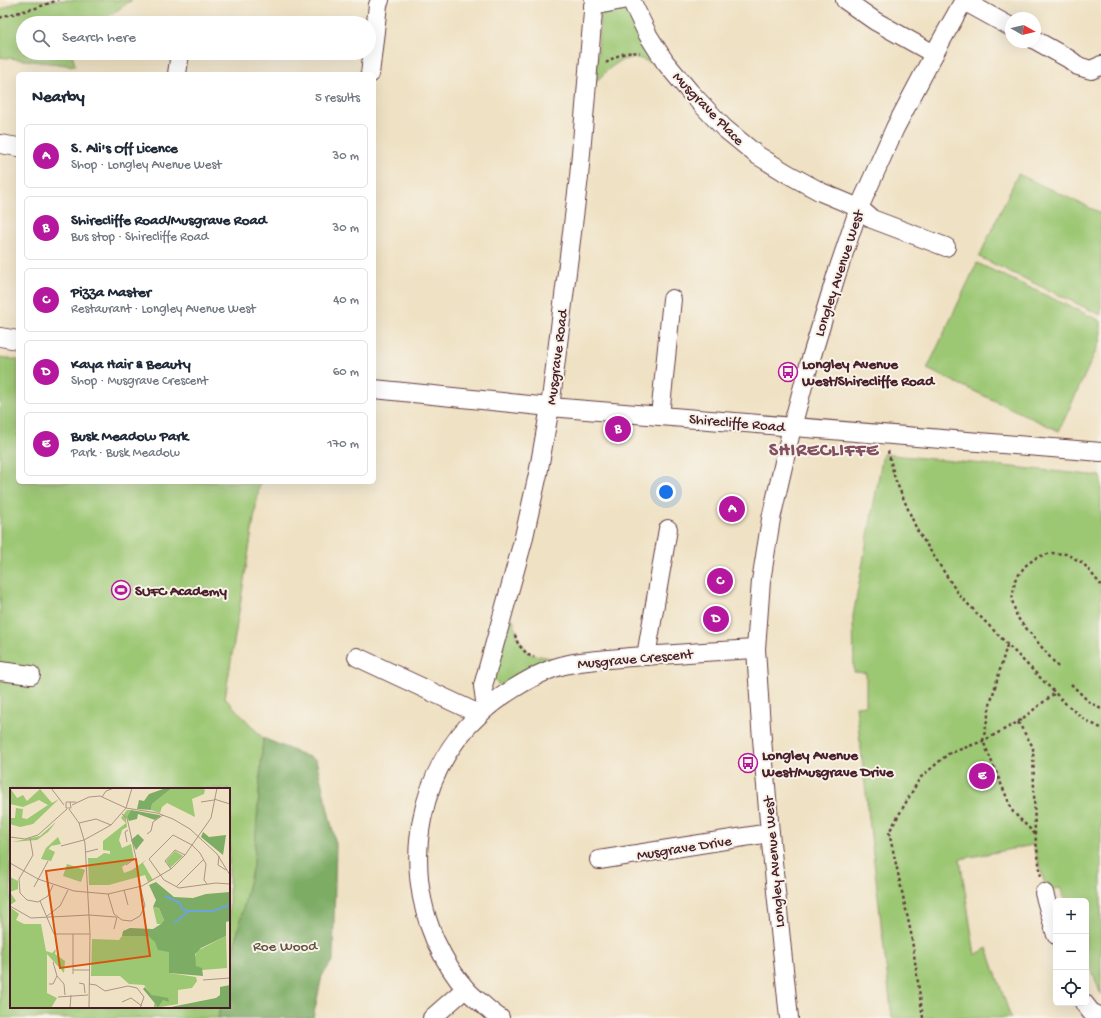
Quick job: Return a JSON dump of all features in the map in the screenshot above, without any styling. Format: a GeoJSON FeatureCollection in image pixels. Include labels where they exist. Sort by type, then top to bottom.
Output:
{"type":"FeatureCollection","features":[{"type":"Feature","properties":{"kind":"street"},"geometry":{"type":"LineString","coordinates":[[376,22],[380,0]]}},
{"type":"Feature","properties":{"kind":"street"},"geometry":{"type":"LineString","coordinates":[[594,3],[622,0]]}},
{"type":"Feature","properties":{"kind":"street","name":"Musgrave Place"},"geometry":{"type":"LineString","coordinates":[[631,0],[648,35],[665,62],[690,92],[724,128],[757,155],[822,192],[859,208],[872,219],[946,247]]}},
{"type":"Feature","properties":{"kind":"street"},"geometry":{"type":"LineString","coordinates":[[845,0],[875,21],[934,54]]}},
{"type":"Feature","properties":{"kind":"street"},"geometry":{"type":"LineString","coordinates":[[964,0],[1005,24]]}},
{"type":"Feature","properties":{"kind":"street","name":"Longley Avenue West"},"geometry":{"type":"LineString","coordinates":[[784,1017],[756,649],[761,581],[770,519],[806,375],[826,307],[859,208],[895,128],[964,0]]}},
{"type":"Feature","properties":{"kind":"street","name":"Musgrave Road"},"geometry":{"type":"LineString","coordinates":[[482,711],[483,686],[523,541],[538,474],[550,407],[579,177],[594,3]]}},
{"type":"Feature","properties":{"kind":"street"},"geometry":{"type":"LineString","coordinates":[[1041,43],[1069,59],[1078,66],[1091,70],[1101,66]]}},
{"type":"Feature","properties":{"kind":"street"},"geometry":{"type":"LineString","coordinates":[[177,72],[179,60]]}},
{"type":"Feature","properties":{"kind":"street"},"geometry":{"type":"LineString","coordinates":[[370,72],[372,60]]}},
{"type":"Feature","properties":{"kind":"street"},"geometry":{"type":"LineString","coordinates":[[0,144],[16,147]]}},
{"type":"Feature","properties":{"kind":"street"},"geometry":{"type":"LineString","coordinates":[[660,416],[672,299]]}},
{"type":"Feature","properties":{"kind":"street"},"geometry":{"type":"LineString","coordinates":[[0,337],[16,340]]}},
{"type":"Feature","properties":{"kind":"street","name":"Shirecliffe Road"},"geometry":{"type":"LineString","coordinates":[[376,389],[550,407],[1101,452]]}},
{"type":"Feature","properties":{"kind":"street"},"geometry":{"type":"LineString","coordinates":[[646,656],[668,529]]}},
{"type":"Feature","properties":{"kind":"street","name":"Musgrave Crescent"},"geometry":{"type":"LineString","coordinates":[[500,1018],[465,989],[453,973],[440,950],[429,925],[421,895],[418,865],[419,834],[427,797],[437,770],[457,739],[482,711],[514,688],[549,670],[580,662],[756,649]]}},
{"type":"Feature","properties":{"kind":"street"},"geometry":{"type":"LineString","coordinates":[[357,657],[482,711]]}},
{"type":"Feature","properties":{"kind":"street"},"geometry":{"type":"LineString","coordinates":[[0,671],[31,675]]}},
{"type":"Feature","properties":{"kind":"street","name":"Musgrave Drive"},"geometry":{"type":"LineString","coordinates":[[599,860],[770,833]]}},
{"type":"Feature","properties":{"kind":"street"},"geometry":{"type":"LineString","coordinates":[[1044,893],[1056,934]]}},
{"type":"Feature","properties":{"kind":"street"},"geometry":{"type":"LineString","coordinates":[[432,1018],[465,989]]}},
{"type":"Feature","properties":{"kind":"street"},"geometry":{"type":"LineString","coordinates":[[1086,1006],[1091,1012],[1101,1017]]}},
{"type":"Feature","properties":{"kind":"path"},"geometry":{"type":"LineString","coordinates":[[0,18],[58,0]]}},
{"type":"Feature","properties":{"kind":"path"},"geometry":{"type":"LineString","coordinates":[[587,78],[614,58],[631,52],[643,54],[665,62]]}},
{"type":"Feature","properties":{"kind":"path"},"geometry":{"type":"LineString","coordinates":[[884,434],[895,479],[917,530],[959,595],[1067,705],[1085,720],[1101,728]]}},
{"type":"Feature","properties":{"kind":"path"},"geometry":{"type":"LineString","coordinates":[[1058,667],[1017,617],[1012,600],[1015,580],[1025,566],[1037,557],[1052,553],[1066,554],[1083,563],[1101,585]]}},
{"type":"Feature","properties":{"kind":"path"},"geometry":{"type":"LineString","coordinates":[[505,606],[518,644],[528,655],[538,658]]}},
{"type":"Feature","properties":{"kind":"path"},"geometry":{"type":"LineString","coordinates":[[1007,644],[990,705],[983,741],[1013,812],[1035,834]]}},
{"type":"Feature","properties":{"kind":"path"},"geometry":{"type":"LineString","coordinates":[[1072,684],[1088,701],[1101,709]]}},
{"type":"Feature","properties":{"kind":"path"},"geometry":{"type":"LineString","coordinates":[[923,1018],[910,933],[889,832],[920,778],[948,754],[983,741],[1018,722],[1055,693]]}},
{"type":"Feature","properties":{"kind":"path"},"geometry":{"type":"LineString","coordinates":[[1018,722],[1033,747],[1035,834],[1044,893]]}},
{"type":"Feature","properties":{"kind":"green space"},"geometry":{"type":"Polygon","coordinates":[[[21,0],[132,0],[109,16],[16,16],[16,59],[0,57],[0,10],[21,0]]]}},
{"type":"Feature","properties":{"kind":"green space"},"geometry":{"type":"Polygon","coordinates":[[[601,0],[626,0],[659,66],[638,58],[625,59],[614,65],[596,82],[601,0]]]}},
{"type":"Feature","properties":{"kind":"green space"},"geometry":{"type":"Polygon","coordinates":[[[25,60],[74,60],[75,66],[25,60]]]}},
{"type":"Feature","properties":{"kind":"green space"},"geometry":{"type":"Polygon","coordinates":[[[1018,174],[1101,213],[1101,315],[979,257],[1018,174]]]}},
{"type":"Feature","properties":{"kind":"green space"},"geometry":{"type":"Polygon","coordinates":[[[977,263],[1101,321],[1101,340],[1059,431],[927,369],[977,263]]]}},
{"type":"Feature","properties":{"kind":"green space","name":"SUFC Academy"},"geometry":{"type":"Polygon","coordinates":[[[0,357],[16,360],[16,484],[260,484],[225,698],[263,738],[254,861],[230,966],[230,788],[10,788],[10,1008],[220,1008],[218,1018],[0,1018],[0,357]]]}},
{"type":"Feature","properties":{"kind":"green space"},"geometry":{"type":"Polygon","coordinates":[[[883,454],[1101,476],[1101,995],[1089,963],[1089,898],[1065,898],[1060,888],[1047,891],[1033,845],[960,859],[975,955],[987,948],[1011,1018],[892,1018],[856,706],[866,705],[866,673],[854,672],[853,616],[883,454]]]}},
{"type":"Feature","properties":{"kind":"green space"},"geometry":{"type":"Polygon","coordinates":[[[512,617],[520,641],[530,654],[555,659],[500,686],[493,679],[493,671],[512,617]]]}},
{"type":"Feature","properties":{"kind":"green space","name":"Roe Wood"},"geometry":{"type":"Polygon","coordinates":[[[263,738],[316,760],[336,844],[333,960],[322,976],[313,1018],[218,1018],[220,1008],[230,1008],[230,966],[254,861],[263,738]]]}},
{"type":"Feature","properties":{"kind":"place","name":"Longley Avenue West/Shirecliffe Road"},"geometry":{"type":"Point","coordinates":[788,372]}},
{"type":"Feature","properties":{"kind":"place","name":"Shirecliffe Road/Musgrave Road"},"geometry":{"type":"Point","coordinates":[618,429]}},
{"type":"Feature","properties":{"kind":"place","name":"S. Ali's Off Licence"},"geometry":{"type":"Point","coordinates":[732,509]}},
{"type":"Feature","properties":{"kind":"place","name":"Pizza Master"},"geometry":{"type":"Point","coordinates":[720,581]}},
{"type":"Feature","properties":{"kind":"place","name":"SUFC Academy"},"geometry":{"type":"Point","coordinates":[121,590]}},
{"type":"Feature","properties":{"kind":"place","name":"Kaya Hair & Beauty"},"geometry":{"type":"Point","coordinates":[716,619]}},
{"type":"Feature","properties":{"kind":"place","name":"Longley Avenue West/Musgrave Drive"},"geometry":{"type":"Point","coordinates":[748,763]}},
{"type":"Feature","properties":{"kind":"place","name":"Busk Meadow Park"},"geometry":{"type":"Point","coordinates":[982,776]}},
{"type":"Feature","properties":{"kind":"district","name":"SHIRECLIFFE"},"geometry":{"type":"Point","coordinates":[824,448]}}]}
